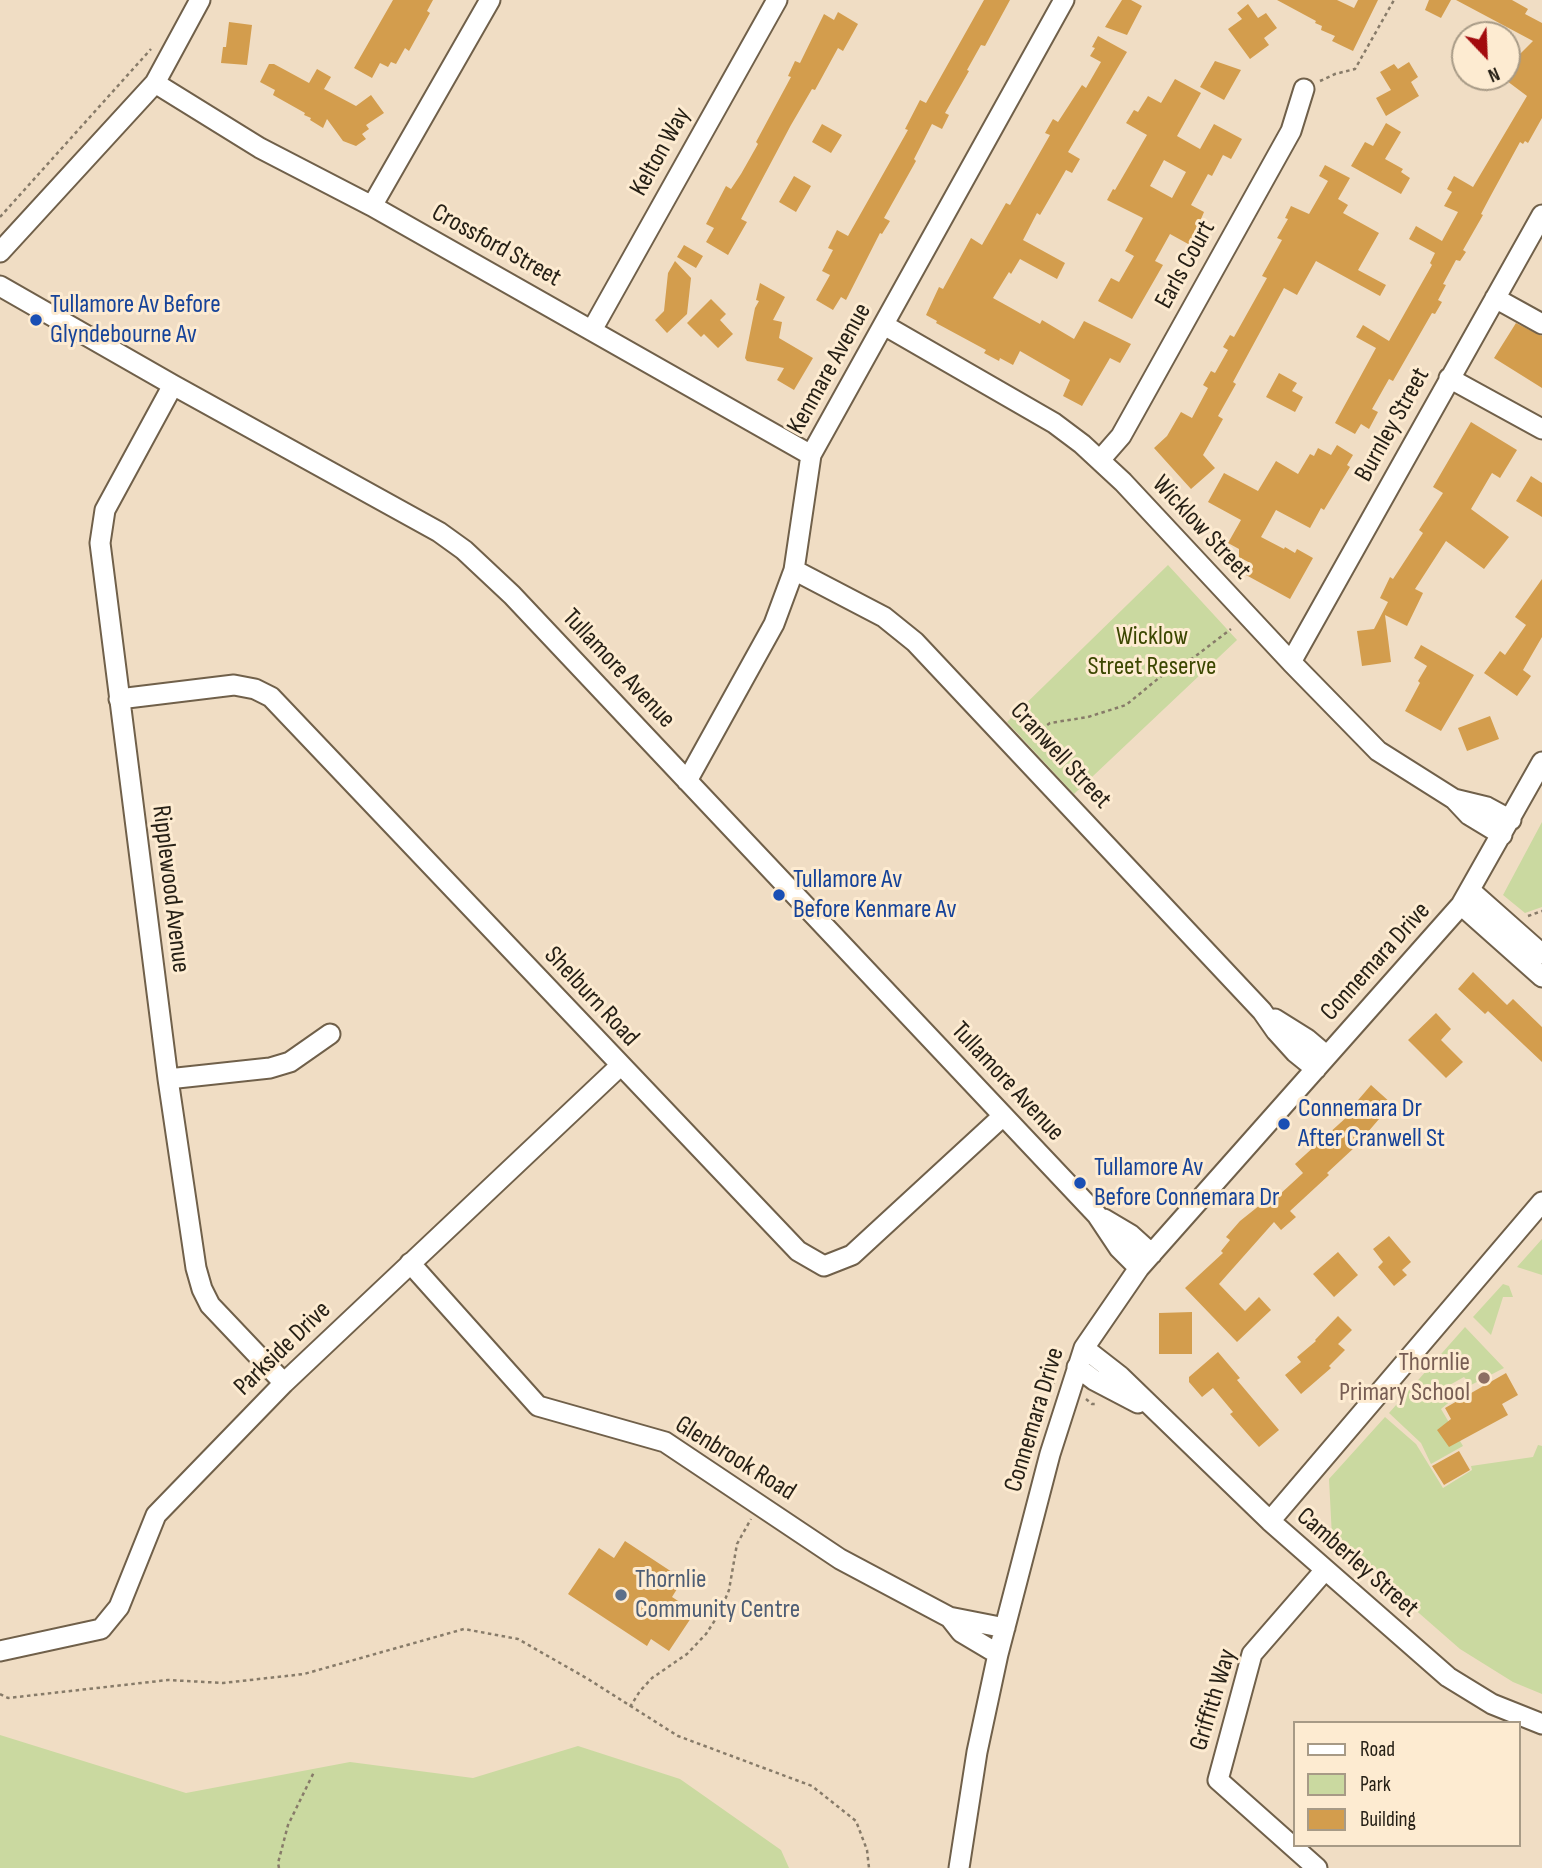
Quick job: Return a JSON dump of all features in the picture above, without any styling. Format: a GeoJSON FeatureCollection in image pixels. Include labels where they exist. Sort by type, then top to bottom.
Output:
{"type":"FeatureCollection","features":[{"type":"Feature","properties":{"kind":"street"},"geometry":{"type":"LineString","coordinates":[[0,252],[155,83],[200,0]]}},
{"type":"Feature","properties":{"kind":"street"},"geometry":{"type":"LineString","coordinates":[[372,206],[489,0]]}},
{"type":"Feature","properties":{"kind":"street","name":"Kelton Way"},"geometry":{"type":"LineString","coordinates":[[592,330],[777,0]]}},
{"type":"Feature","properties":{"kind":"street","name":"Kenmare Avenue"},"geometry":{"type":"LineString","coordinates":[[687,781],[774,624],[794,570],[811,455],[1064,0]]}},
{"type":"Feature","properties":{"kind":"street","name":"Crossford Street"},"geometry":{"type":"LineString","coordinates":[[155,83],[260,148],[372,206],[811,455]]}},
{"type":"Feature","properties":{"kind":"street","name":"Earls Court"},"geometry":{"type":"LineString","coordinates":[[1100,460],[1121,436],[1291,131],[1304,89]]}},
{"type":"Feature","properties":{"kind":"street","name":"Burnley Street"},"geometry":{"type":"LineString","coordinates":[[1291,662],[1542,215]]}},
{"type":"Feature","properties":{"kind":"street","name":"Tullamore Avenue"},"geometry":{"type":"LineString","coordinates":[[0,286],[439,532],[464,550],[512,595],[1097,1215],[1119,1248],[1146,1261]]}},
{"type":"Feature","properties":{"kind":"street"},"geometry":{"type":"LineString","coordinates":[[1494,298],[1542,324]]}},
{"type":"Feature","properties":{"kind":"street","name":"Wicklow Street"},"geometry":{"type":"LineString","coordinates":[[884,326],[1056,425],[1100,460],[1378,751],[1454,799],[1469,816],[1506,827]]}},
{"type":"Feature","properties":{"kind":"street"},"geometry":{"type":"LineString","coordinates":[[1449,378],[1542,429]]}},
{"type":"Feature","properties":{"kind":"street","name":"Ripplewood Avenue"},"geometry":{"type":"LineString","coordinates":[[173,385],[105,510],[100,543],[168,1079],[196,1268],[210,1306],[284,1383]]}},
{"type":"Feature","properties":{"kind":"street","name":"Cranwell Street"},"geometry":{"type":"LineString","coordinates":[[794,570],[884,618],[915,642],[1262,1011],[1276,1031],[1322,1063]]}},
{"type":"Feature","properties":{"kind":"street","name":"Shelburn Road"},"geometry":{"type":"LineString","coordinates":[[119,699],[234,685],[254,689],[271,697],[799,1251],[824,1266],[852,1255],[1003,1116]]}},
{"type":"Feature","properties":{"kind":"street","name":"Connemara Drive"},"geometry":{"type":"LineString","coordinates":[[960,1868],[977,1752],[998,1654],[1050,1454],[1084,1348],[1146,1261],[1466,898],[1542,762]]}},
{"type":"Feature","properties":{"kind":"street"},"geometry":{"type":"LineString","coordinates":[[1466,898],[1542,954]]}},
{"type":"Feature","properties":{"kind":"street"},"geometry":{"type":"LineString","coordinates":[[1466,898],[1542,977]]}},
{"type":"Feature","properties":{"kind":"street"},"geometry":{"type":"LineString","coordinates":[[168,1079],[271,1068],[290,1062],[330,1034]]}},
{"type":"Feature","properties":{"kind":"street","name":"Parkside Drive"},"geometry":{"type":"LineString","coordinates":[[0,1651],[101,1629],[119,1607],[156,1516],[284,1383],[620,1066]]}},
{"type":"Feature","properties":{"kind":"street"},"geometry":{"type":"LineString","coordinates":[[1269,1521],[1542,1202]]}},
{"type":"Feature","properties":{"kind":"street","name":"Glenbrook Road"},"geometry":{"type":"LineString","coordinates":[[410,1263],[538,1406],[665,1441],[840,1559],[949,1617],[1005,1628]]}},
{"type":"Feature","properties":{"kind":"street","name":"Camberley Street"},"geometry":{"type":"LineString","coordinates":[[1084,1348],[1120,1376],[1269,1521],[1448,1677],[1492,1704],[1542,1724]]}},
{"type":"Feature","properties":{"kind":"street","name":"Camberley Street"},"geometry":{"type":"LineString","coordinates":[[1077,1367],[1094,1380],[1157,1413]]}},
{"type":"Feature","properties":{"kind":"street","name":"Griffith Way"},"geometry":{"type":"LineString","coordinates":[[1317,1868],[1218,1780],[1252,1654],[1325,1570]]}},
{"type":"Feature","properties":{"kind":"street","name":"Glenbrook Road"},"geometry":{"type":"LineString","coordinates":[[949,1617],[961,1632],[998,1654]]}},
{"type":"Feature","properties":{"kind":"path"},"geometry":{"type":"LineString","coordinates":[[1304,89],[1335,74],[1354,69],[1394,0]]}},
{"type":"Feature","properties":{"kind":"path"},"geometry":{"type":"LineString","coordinates":[[0,217],[152,48]]}},
{"type":"Feature","properties":{"kind":"path"},"geometry":{"type":"LineString","coordinates":[[1017,748],[1036,730],[1050,723],[1088,717],[1126,705],[1165,673],[1193,658],[1231,629]]}},
{"type":"Feature","properties":{"kind":"path"},"geometry":{"type":"LineString","coordinates":[[1522,918],[1542,911]]}},
{"type":"Feature","properties":{"kind":"path"},"geometry":{"type":"LineString","coordinates":[[630,1707],[640,1690],[652,1678],[687,1654],[706,1634],[719,1614],[729,1590],[737,1544],[758,1504]]}},
{"type":"Feature","properties":{"kind":"path"},"geometry":{"type":"LineString","coordinates":[[0,1695],[8,1698],[168,1680],[223,1683],[304,1674],[464,1629],[519,1639],[678,1736],[813,1786],[856,1821],[867,1850],[869,1868]]}},
{"type":"Feature","properties":{"kind":"path"},"geometry":{"type":"LineString","coordinates":[[279,1868],[288,1825],[314,1772]]}},
{"type":"Feature","properties":{"kind":"green space","name":"Wicklow Street Reserve"},"geometry":{"type":"Polygon","coordinates":[[[1168,565],[1237,640],[1074,794],[1007,722],[1168,565]]]}},
{"type":"Feature","properties":{"kind":"green space"},"geometry":{"type":"Polygon","coordinates":[[[1542,822],[1542,907],[1525,913],[1503,895],[1542,822]]]}},
{"type":"Feature","properties":{"kind":"green space"},"geometry":{"type":"Polygon","coordinates":[[[1542,1239],[1542,1275],[1517,1267],[1542,1239]]]}},
{"type":"Feature","properties":{"kind":"green space"},"geometry":{"type":"Polygon","coordinates":[[[1503,1284],[1509,1286],[1513,1297],[1503,1297],[1491,1335],[1473,1317],[1503,1284]]]}},
{"type":"Feature","properties":{"kind":"green space"},"geometry":{"type":"Polygon","coordinates":[[[1465,1327],[1504,1368],[1471,1385],[1464,1377],[1446,1387],[1453,1399],[1441,1409],[1463,1446],[1431,1464],[1421,1443],[1389,1413],[1465,1327]]]}},
{"type":"Feature","properties":{"kind":"green space","name":"Thornlie Primary School"},"geometry":{"type":"Polygon","coordinates":[[[1385,1417],[1416,1444],[1443,1488],[1472,1470],[1471,1466],[1533,1457],[1538,1445],[1542,1446],[1542,1694],[1513,1682],[1460,1649],[1332,1537],[1329,1479],[1385,1417]]]}},
{"type":"Feature","properties":{"kind":"green space"},"geometry":{"type":"Polygon","coordinates":[[[0,1735],[186,1793],[350,1762],[473,1778],[578,1746],[680,1779],[781,1850],[789,1868],[0,1868],[0,1735]]]}},
{"type":"Feature","properties":{"kind":"building"},"geometry":{"type":"Polygon","coordinates":[[[393,0],[433,0],[427,11],[430,13],[409,51],[405,48],[396,64],[391,62],[388,67],[380,63],[372,78],[354,68],[393,0]]]}},
{"type":"Feature","properties":{"kind":"building"},"geometry":{"type":"Polygon","coordinates":[[[984,0],[1010,0],[985,46],[981,45],[967,70],[969,71],[945,113],[949,115],[942,129],[932,124],[914,159],[916,161],[884,218],[890,221],[882,234],[880,233],[846,300],[841,297],[833,310],[816,300],[830,275],[822,271],[833,250],[828,248],[837,230],[848,236],[908,130],[905,129],[920,100],[926,103],[984,0]]]}},
{"type":"Feature","properties":{"kind":"building"},"geometry":{"type":"Polygon","coordinates":[[[1122,0],[1131,0],[1142,6],[1127,35],[1105,27],[1122,0]]]}},
{"type":"Feature","properties":{"kind":"building"},"geometry":{"type":"Polygon","coordinates":[[[1277,0],[1337,0],[1354,8],[1358,0],[1378,0],[1353,51],[1332,41],[1335,36],[1321,30],[1322,26],[1315,23],[1316,21],[1277,0]]]}},
{"type":"Feature","properties":{"kind":"building"},"geometry":{"type":"Polygon","coordinates":[[[1429,0],[1451,0],[1441,18],[1425,10],[1429,0]]]}},
{"type":"Feature","properties":{"kind":"building"},"geometry":{"type":"Polygon","coordinates":[[[1456,0],[1512,0],[1528,9],[1525,14],[1542,23],[1542,118],[1528,143],[1520,142],[1463,250],[1466,252],[1460,261],[1456,260],[1443,284],[1446,285],[1438,300],[1442,302],[1435,314],[1432,313],[1393,381],[1389,379],[1372,409],[1378,412],[1369,429],[1361,424],[1355,434],[1335,423],[1376,348],[1356,337],[1363,325],[1389,341],[1432,265],[1430,263],[1435,253],[1409,239],[1416,226],[1442,241],[1458,212],[1444,206],[1452,192],[1447,189],[1454,176],[1473,187],[1527,96],[1520,91],[1521,53],[1533,41],[1521,35],[1521,21],[1495,21],[1456,0]]]}},
{"type":"Feature","properties":{"kind":"building"},"geometry":{"type":"Polygon","coordinates":[[[1248,4],[1258,18],[1266,13],[1277,28],[1264,38],[1269,45],[1250,59],[1228,29],[1242,19],[1237,13],[1248,4]]]}},
{"type":"Feature","properties":{"kind":"building"},"geometry":{"type":"Polygon","coordinates":[[[838,12],[858,24],[843,51],[838,48],[815,90],[812,89],[791,125],[741,219],[747,222],[728,255],[706,242],[714,228],[706,224],[726,186],[731,189],[758,144],[756,142],[791,77],[788,76],[795,61],[800,63],[824,14],[834,20],[838,12]]]}},
{"type":"Feature","properties":{"kind":"building"},"geometry":{"type":"Polygon","coordinates":[[[229,22],[252,25],[247,65],[221,63],[229,22]]]}},
{"type":"Feature","properties":{"kind":"building"},"geometry":{"type":"Polygon","coordinates":[[[1098,36],[1127,52],[1068,152],[1080,159],[1072,173],[1066,170],[1040,215],[1037,213],[1023,240],[1065,263],[1057,279],[1020,259],[993,298],[1040,324],[1042,320],[1074,339],[1084,321],[1131,344],[1120,363],[1110,358],[1082,406],[1063,396],[1070,380],[1020,351],[1013,365],[1000,358],[999,361],[984,353],[986,350],[926,315],[939,287],[943,289],[971,238],[982,245],[1006,203],[1010,205],[1050,135],[1045,133],[1053,119],[1058,122],[1082,85],[1086,88],[1101,62],[1090,56],[1098,36]]]}},
{"type":"Feature","properties":{"kind":"building"},"geometry":{"type":"Polygon","coordinates":[[[1215,61],[1241,70],[1224,100],[1200,87],[1215,61]]]}},
{"type":"Feature","properties":{"kind":"building"},"geometry":{"type":"Polygon","coordinates":[[[1409,62],[1418,77],[1411,82],[1419,96],[1386,116],[1376,98],[1391,90],[1380,72],[1394,64],[1398,69],[1409,62]]]}},
{"type":"Feature","properties":{"kind":"building"},"geometry":{"type":"Polygon","coordinates":[[[269,64],[274,64],[309,83],[317,69],[331,77],[324,89],[356,106],[371,95],[384,113],[366,125],[369,129],[362,134],[366,139],[356,146],[343,141],[327,119],[323,128],[304,115],[305,113],[273,95],[275,90],[260,82],[269,64]]]}},
{"type":"Feature","properties":{"kind":"building"},"geometry":{"type":"Polygon","coordinates":[[[1175,79],[1201,93],[1177,136],[1200,149],[1214,124],[1242,139],[1231,159],[1223,155],[1212,176],[1208,174],[1191,205],[1204,212],[1190,245],[1170,234],[1155,261],[1163,265],[1132,319],[1098,301],[1111,278],[1119,282],[1134,256],[1125,251],[1143,218],[1107,200],[1147,135],[1126,123],[1134,110],[1138,112],[1148,96],[1161,103],[1175,79]],[[1164,160],[1150,186],[1172,198],[1186,172],[1164,160]]]}},
{"type":"Feature","properties":{"kind":"building"},"geometry":{"type":"Polygon","coordinates":[[[1386,123],[1401,132],[1385,159],[1403,169],[1401,172],[1410,178],[1401,194],[1351,166],[1365,142],[1373,146],[1386,123]]]}},
{"type":"Feature","properties":{"kind":"building"},"geometry":{"type":"Polygon","coordinates":[[[822,124],[842,135],[831,153],[812,142],[822,124]]]}},
{"type":"Feature","properties":{"kind":"building"},"geometry":{"type":"Polygon","coordinates":[[[1325,165],[1350,178],[1338,199],[1348,205],[1343,213],[1379,233],[1358,270],[1386,285],[1380,296],[1316,261],[1297,295],[1284,288],[1233,382],[1236,384],[1218,416],[1223,419],[1203,455],[1215,468],[1191,489],[1154,448],[1167,436],[1181,412],[1192,418],[1208,388],[1203,385],[1211,371],[1215,373],[1228,350],[1223,347],[1230,335],[1234,337],[1267,278],[1262,276],[1282,240],[1277,238],[1288,219],[1285,218],[1291,206],[1309,214],[1328,181],[1319,176],[1325,165]]]}},
{"type":"Feature","properties":{"kind":"building"},"geometry":{"type":"Polygon","coordinates":[[[794,176],[811,186],[796,212],[779,202],[794,176]]]}},
{"type":"Feature","properties":{"kind":"building"},"geometry":{"type":"Polygon","coordinates":[[[684,245],[703,256],[696,268],[677,257],[684,245]]]}},
{"type":"Feature","properties":{"kind":"building"},"geometry":{"type":"Polygon","coordinates":[[[675,261],[691,278],[687,314],[667,333],[655,320],[664,311],[668,273],[675,261]]]}},
{"type":"Feature","properties":{"kind":"building"},"geometry":{"type":"Polygon","coordinates":[[[760,283],[785,297],[773,320],[782,322],[779,338],[813,358],[794,390],[777,380],[784,368],[747,361],[745,358],[755,308],[759,301],[756,300],[760,283]]]}},
{"type":"Feature","properties":{"kind":"building"},"geometry":{"type":"Polygon","coordinates":[[[711,299],[726,314],[720,320],[733,334],[718,348],[704,334],[701,337],[687,323],[711,299]]]}},
{"type":"Feature","properties":{"kind":"building"},"geometry":{"type":"Polygon","coordinates":[[[1516,323],[1542,336],[1542,388],[1494,358],[1516,323]]]}},
{"type":"Feature","properties":{"kind":"building"},"geometry":{"type":"Polygon","coordinates":[[[1279,373],[1297,383],[1292,391],[1303,397],[1295,412],[1266,397],[1279,373]]]}},
{"type":"Feature","properties":{"kind":"building"},"geometry":{"type":"Polygon","coordinates":[[[1471,422],[1517,450],[1500,478],[1492,473],[1471,509],[1509,537],[1484,569],[1446,541],[1415,589],[1423,593],[1407,626],[1385,615],[1391,662],[1362,666],[1357,631],[1374,629],[1388,602],[1380,598],[1390,577],[1393,579],[1423,533],[1419,530],[1443,493],[1433,487],[1471,422]]]}},
{"type":"Feature","properties":{"kind":"building"},"geometry":{"type":"Polygon","coordinates":[[[1337,445],[1353,455],[1347,465],[1350,467],[1310,528],[1276,510],[1261,537],[1284,549],[1285,547],[1295,553],[1297,549],[1313,558],[1290,599],[1246,575],[1252,564],[1239,557],[1239,549],[1228,543],[1241,520],[1208,502],[1224,473],[1258,491],[1276,461],[1298,474],[1310,454],[1314,456],[1318,448],[1331,455],[1337,445]]]}},
{"type":"Feature","properties":{"kind":"building"},"geometry":{"type":"Polygon","coordinates":[[[1531,476],[1542,483],[1542,517],[1516,501],[1531,476]]]}},
{"type":"Feature","properties":{"kind":"building"},"geometry":{"type":"Polygon","coordinates":[[[1542,579],[1542,637],[1523,670],[1531,676],[1517,696],[1484,673],[1500,651],[1505,655],[1526,625],[1515,617],[1542,579]]]}},
{"type":"Feature","properties":{"kind":"building"},"geometry":{"type":"Polygon","coordinates":[[[1421,645],[1474,675],[1441,731],[1405,711],[1427,666],[1414,658],[1421,645]]]}},
{"type":"Feature","properties":{"kind":"building"},"geometry":{"type":"Polygon","coordinates":[[[1490,716],[1499,739],[1467,751],[1458,728],[1490,716]]]}},
{"type":"Feature","properties":{"kind":"building"},"geometry":{"type":"Polygon","coordinates":[[[1473,972],[1507,1005],[1513,999],[1542,1027],[1542,1062],[1488,1011],[1485,1014],[1458,989],[1473,972]]]}},
{"type":"Feature","properties":{"kind":"building"},"geometry":{"type":"Polygon","coordinates":[[[1436,1013],[1451,1029],[1441,1040],[1463,1062],[1446,1078],[1408,1040],[1436,1013]]]}},
{"type":"Feature","properties":{"kind":"building"},"geometry":{"type":"Polygon","coordinates":[[[1371,1085],[1392,1104],[1355,1147],[1327,1173],[1329,1175],[1290,1211],[1296,1217],[1281,1230],[1274,1222],[1219,1284],[1245,1311],[1259,1297],[1271,1310],[1237,1342],[1185,1288],[1223,1253],[1221,1251],[1230,1240],[1226,1237],[1240,1221],[1275,1193],[1278,1196],[1303,1173],[1295,1164],[1349,1115],[1347,1113],[1371,1085]]]}},
{"type":"Feature","properties":{"kind":"building"},"geometry":{"type":"Polygon","coordinates":[[[1389,1236],[1411,1262],[1402,1270],[1407,1275],[1394,1286],[1378,1267],[1383,1262],[1373,1249],[1389,1236]]]}},
{"type":"Feature","properties":{"kind":"building"},"geometry":{"type":"Polygon","coordinates":[[[1338,1252],[1358,1275],[1334,1297],[1313,1274],[1338,1252]]]}},
{"type":"Feature","properties":{"kind":"building"},"geometry":{"type":"Polygon","coordinates":[[[1192,1312],[1192,1354],[1159,1354],[1159,1313],[1192,1312]]]}},
{"type":"Feature","properties":{"kind":"building"},"geometry":{"type":"Polygon","coordinates":[[[1338,1316],[1352,1330],[1338,1344],[1345,1350],[1329,1366],[1331,1368],[1301,1394],[1285,1375],[1301,1362],[1297,1357],[1316,1341],[1338,1316]]]}},
{"type":"Feature","properties":{"kind":"building"},"geometry":{"type":"Polygon","coordinates":[[[1218,1352],[1240,1378],[1237,1380],[1279,1430],[1259,1447],[1230,1414],[1233,1412],[1213,1388],[1202,1397],[1189,1382],[1189,1377],[1218,1352]]]}},
{"type":"Feature","properties":{"kind":"building"},"geometry":{"type":"Polygon","coordinates":[[[1506,1373],[1518,1395],[1502,1404],[1508,1415],[1449,1447],[1437,1430],[1451,1419],[1445,1408],[1506,1373]]]}},
{"type":"Feature","properties":{"kind":"building"},"geometry":{"type":"Polygon","coordinates":[[[1459,1451],[1470,1470],[1444,1485],[1432,1466],[1459,1451]]]}},
{"type":"Feature","properties":{"kind":"building","name":"Thornlie Community Centre"},"geometry":{"type":"Polygon","coordinates":[[[625,1541],[672,1572],[666,1582],[677,1589],[672,1597],[695,1612],[669,1651],[651,1639],[647,1646],[568,1594],[599,1548],[614,1558],[625,1541]]]}},
{"type":"Feature","properties":{"kind":"place","name":"Tullamore Av Before Glyndebourne Av"},"geometry":{"type":"Point","coordinates":[36,320]}},
{"type":"Feature","properties":{"kind":"place","name":"Tullamore Av Before Kenmare Av"},"geometry":{"type":"Point","coordinates":[779,895]}},
{"type":"Feature","properties":{"kind":"place","name":"Connemara Dr After Cranwell St"},"geometry":{"type":"Point","coordinates":[1284,1124]}},
{"type":"Feature","properties":{"kind":"place","name":"Tullamore Av Before Connemara Dr"},"geometry":{"type":"Point","coordinates":[1080,1183]}},
{"type":"Feature","properties":{"kind":"place","name":"Thornlie Primary School"},"geometry":{"type":"Point","coordinates":[1484,1378]}},
{"type":"Feature","properties":{"kind":"place","name":"Thornlie Community Centre"},"geometry":{"type":"Point","coordinates":[621,1595]}}]}
